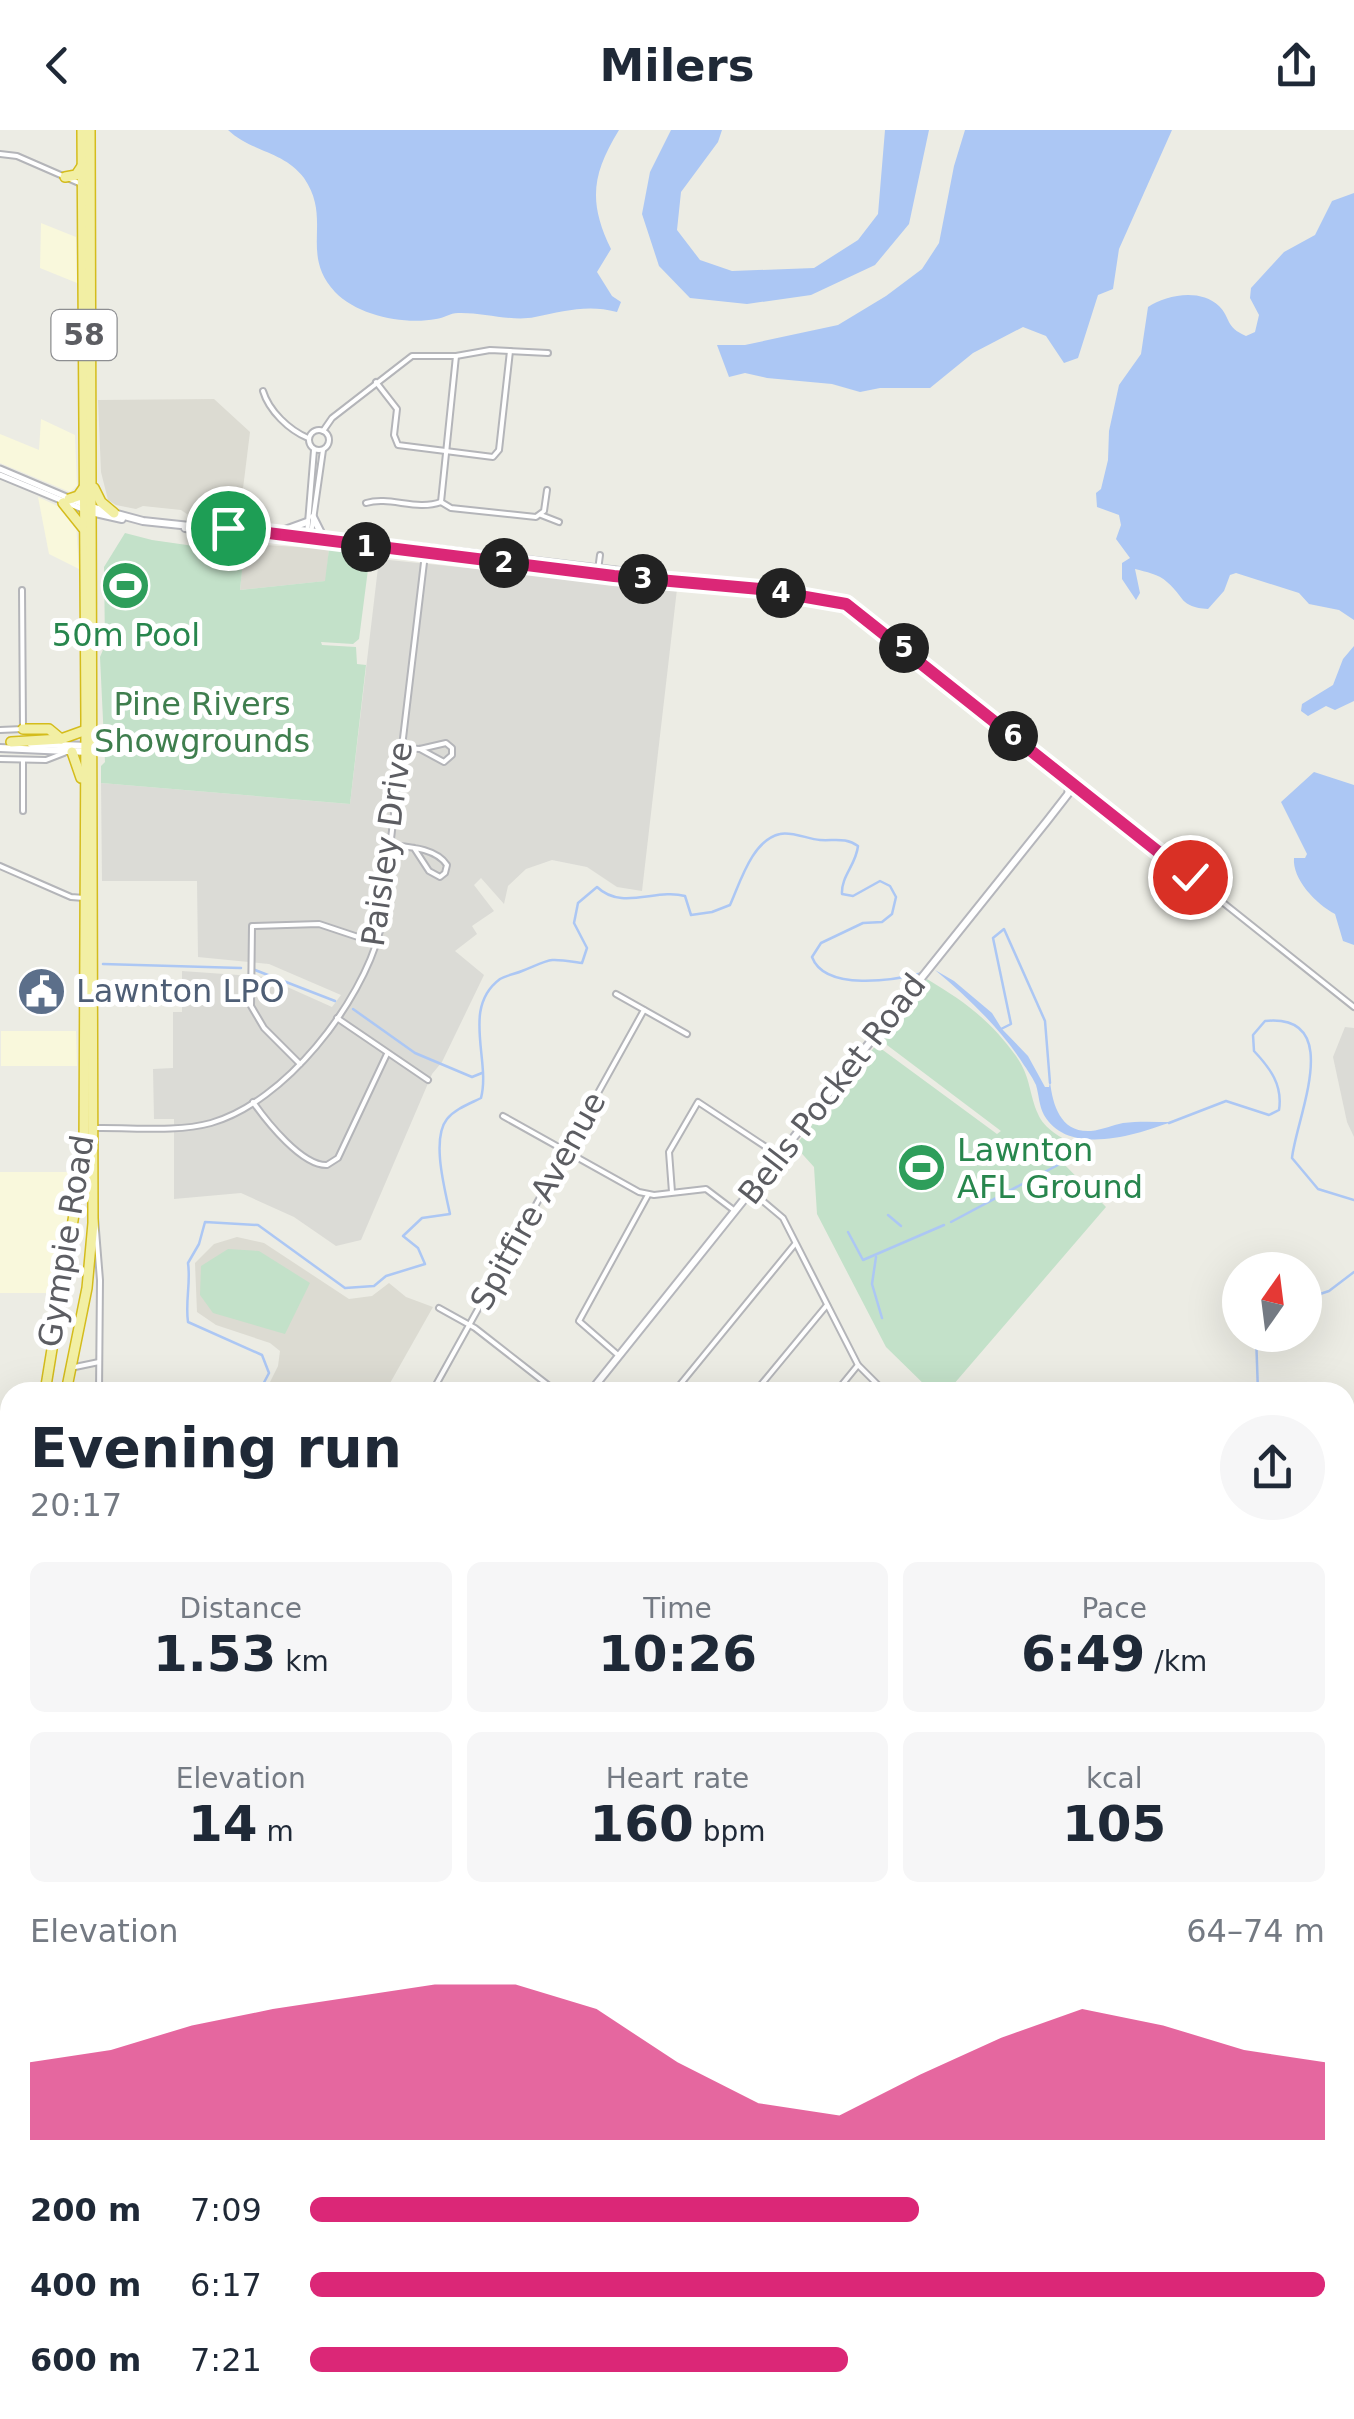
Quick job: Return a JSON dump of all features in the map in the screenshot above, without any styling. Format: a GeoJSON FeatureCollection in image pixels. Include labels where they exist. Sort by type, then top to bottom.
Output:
{"type":"FeatureCollection","features":[{"type":"Feature","properties":{"kind":"highway","name":"Gympie Road"},"geometry":{"type":"LineString","coordinates":[[82,130],[87,183]]}},
{"type":"Feature","properties":{"kind":"highway","name":"Gympie Road"},"geometry":{"type":"LineString","coordinates":[[68,1382],[87,1288],[95,1221],[89,1128],[90,130]]}},
{"type":"Feature","properties":{"kind":"highway"},"geometry":{"type":"LineString","coordinates":[[66,177],[76,175],[83,166]]}},
{"type":"Feature","properties":{"kind":"highway"},"geometry":{"type":"LineString","coordinates":[[89,486],[117,517],[90,532],[66,501],[89,486]]}},
{"type":"Feature","properties":{"kind":"highway","name":"Gympie Road"},"geometry":{"type":"LineString","coordinates":[[88,898],[85,790],[90,749],[86,730],[90,532]]}},
{"type":"Feature","properties":{"kind":"highway"},"geometry":{"type":"LineString","coordinates":[[23,729],[49,729],[61,739]]}},
{"type":"Feature","properties":{"kind":"highway"},"geometry":{"type":"LineString","coordinates":[[2,744],[61,739],[86,730]]}},
{"type":"Feature","properties":{"kind":"highway"},"geometry":{"type":"LineString","coordinates":[[69,752],[85,790]]}},
{"type":"Feature","properties":{"kind":"highway","name":"Gympie Road"},"geometry":{"type":"LineString","coordinates":[[47,1382],[89,1128]]}},
{"type":"Feature","properties":{"kind":"highway"},"geometry":{"type":"LineString","coordinates":[[74,1224],[95,1221]]}},
{"type":"Feature","properties":{"kind":"main road"},"geometry":{"type":"LineString","coordinates":[[89,509],[210,532],[323,536],[426,551]]}},
{"type":"Feature","properties":{"kind":"main road"},"geometry":{"type":"LineString","coordinates":[[283,533],[310,519],[323,536]]}},
{"type":"Feature","properties":{"kind":"main road"},"geometry":{"type":"LineString","coordinates":[[265,534],[696,581],[850,606],[1065,777],[1070,785]]}},
{"type":"Feature","properties":{"kind":"main road"},"geometry":{"type":"LineString","coordinates":[[2,744],[90,749]]}},
{"type":"Feature","properties":{"kind":"main road"},"geometry":{"type":"LineString","coordinates":[[2,744],[69,752],[90,749]]}},
{"type":"Feature","properties":{"kind":"main road","name":"Bells Pocket Road"},"geometry":{"type":"LineString","coordinates":[[601,1382],[1068,794],[1070,785]]}},
{"type":"Feature","properties":{"kind":"street"},"geometry":{"type":"LineString","coordinates":[[0,154],[17,156],[87,183]]}},
{"type":"Feature","properties":{"kind":"street"},"geometry":{"type":"LineString","coordinates":[[323,430],[332,418],[409,357],[510,351],[548,353]]}},
{"type":"Feature","properties":{"kind":"street"},"geometry":{"type":"LineString","coordinates":[[376,382],[396,409],[396,442],[404,447],[490,458],[498,454],[510,351]]}},
{"type":"Feature","properties":{"kind":"street"},"geometry":{"type":"LineString","coordinates":[[440,502],[456,356]]}},
{"type":"Feature","properties":{"kind":"street"},"geometry":{"type":"LineString","coordinates":[[262,390],[268,404],[290,428],[308,438],[314,450],[308,537]]}},
{"type":"Feature","properties":{"kind":"street"},"geometry":{"type":"LineString","coordinates":[[308,438],[315,430],[323,430]]}},
{"type":"Feature","properties":{"kind":"street"},"geometry":{"type":"LineString","coordinates":[[310,519],[323,450],[329,442],[323,430]]}},
{"type":"Feature","properties":{"kind":"street"},"geometry":{"type":"LineString","coordinates":[[314,450],[323,450]]}},
{"type":"Feature","properties":{"kind":"street"},"geometry":{"type":"LineString","coordinates":[[0,472],[89,509]]}},
{"type":"Feature","properties":{"kind":"street"},"geometry":{"type":"LineString","coordinates":[[541,515],[547,490]]}},
{"type":"Feature","properties":{"kind":"street"},"geometry":{"type":"LineString","coordinates":[[366,503],[377,500],[431,506],[440,502]]}},
{"type":"Feature","properties":{"kind":"street"},"geometry":{"type":"LineString","coordinates":[[440,502],[451,508],[532,518],[541,515],[559,522]]}},
{"type":"Feature","properties":{"kind":"street","name":"Paisley Drive"},"geometry":{"type":"LineString","coordinates":[[89,1128],[197,1126],[224,1118],[252,1102],[300,1064],[360,982],[376,943],[426,551]]}},
{"type":"Feature","properties":{"kind":"street"},"geometry":{"type":"LineString","coordinates":[[598,571],[600,554]]}},
{"type":"Feature","properties":{"kind":"street"},"geometry":{"type":"LineString","coordinates":[[0,730],[23,729],[22,590]]}},
{"type":"Feature","properties":{"kind":"street"},"geometry":{"type":"LineString","coordinates":[[401,748],[420,750],[444,762],[449,761],[453,752],[451,746],[443,743],[420,750]]}},
{"type":"Feature","properties":{"kind":"street"},"geometry":{"type":"LineString","coordinates":[[0,759],[52,759],[69,752]]}},
{"type":"Feature","properties":{"kind":"street"},"geometry":{"type":"LineString","coordinates":[[23,760],[23,811]]}},
{"type":"Feature","properties":{"kind":"street"},"geometry":{"type":"LineString","coordinates":[[1070,785],[1078,787],[1354,1007]]}},
{"type":"Feature","properties":{"kind":"street"},"geometry":{"type":"LineString","coordinates":[[390,846],[414,848],[442,858],[447,865],[445,873],[440,877],[432,875],[414,848]]}},
{"type":"Feature","properties":{"kind":"street"},"geometry":{"type":"LineString","coordinates":[[0,866],[72,897],[88,898]]}},
{"type":"Feature","properties":{"kind":"street"},"geometry":{"type":"LineString","coordinates":[[300,1064],[257,1020],[251,1006],[252,926],[319,924],[376,943]]}},
{"type":"Feature","properties":{"kind":"street"},"geometry":{"type":"LineString","coordinates":[[616,994],[687,1034]]}},
{"type":"Feature","properties":{"kind":"street","name":"Spitfire Avenue"},"geometry":{"type":"LineString","coordinates":[[437,1382],[644,1010]]}},
{"type":"Feature","properties":{"kind":"street"},"geometry":{"type":"LineString","coordinates":[[336,1017],[428,1080]]}},
{"type":"Feature","properties":{"kind":"street"},"geometry":{"type":"LineString","coordinates":[[252,1102],[272,1127],[311,1162],[328,1166],[338,1158],[387,1054]]}},
{"type":"Feature","properties":{"kind":"street"},"geometry":{"type":"LineString","coordinates":[[672,1192],[670,1152],[698,1102],[779,1156]]}},
{"type":"Feature","properties":{"kind":"street"},"geometry":{"type":"LineString","coordinates":[[503,1116],[648,1195],[706,1189],[735,1211]]}},
{"type":"Feature","properties":{"kind":"street"},"geometry":{"type":"LineString","coordinates":[[751,1191],[783,1218],[858,1365],[875,1382]]}},
{"type":"Feature","properties":{"kind":"street"},"geometry":{"type":"LineString","coordinates":[[619,1356],[579,1321],[648,1195]]}},
{"type":"Feature","properties":{"kind":"street","name":"Gympie Road"},"geometry":{"type":"LineString","coordinates":[[95,1221],[99,1260],[99,1382]]}},
{"type":"Feature","properties":{"kind":"street"},"geometry":{"type":"LineString","coordinates":[[682,1382],[795,1244]]}},
{"type":"Feature","properties":{"kind":"street"},"geometry":{"type":"LineString","coordinates":[[763,1382],[828,1306]]}},
{"type":"Feature","properties":{"kind":"street"},"geometry":{"type":"LineString","coordinates":[[438,1308],[470,1324],[543,1382]]}},
{"type":"Feature","properties":{"kind":"street","name":"Gympie Road"},"geometry":{"type":"LineString","coordinates":[[74,1352],[86,1362]]}},
{"type":"Feature","properties":{"kind":"street","name":"Gympie Road"},"geometry":{"type":"LineString","coordinates":[[70,1369],[86,1362],[99,1362]]}},
{"type":"Feature","properties":{"kind":"street"},"geometry":{"type":"LineString","coordinates":[[844,1382],[858,1365]]}},
{"type":"Feature","properties":{"kind":"shaded area"},"geometry":{"type":"Polygon","coordinates":[[[41,223],[76,237],[77,283],[40,268],[41,223]]]}},
{"type":"Feature","properties":{"kind":"shaded area"},"geometry":{"type":"Polygon","coordinates":[[[214,399],[250,432],[239,521],[190,516],[181,510],[143,506],[136,509],[108,500],[101,472],[98,400],[214,399]]]}},
{"type":"Feature","properties":{"kind":"shaded area"},"geometry":{"type":"Polygon","coordinates":[[[41,419],[75,435],[77,486],[70,492],[0,463],[0,434],[39,450],[41,419]]]}},
{"type":"Feature","properties":{"kind":"shaded area"},"geometry":{"type":"Polygon","coordinates":[[[38,497],[62,508],[76,524],[79,569],[49,554],[38,497]]]}},
{"type":"Feature","properties":{"kind":"shaded area"},"geometry":{"type":"Polygon","coordinates":[[[248,544],[329,549],[326,581],[240,590],[244,549],[248,544]]]}},
{"type":"Feature","properties":{"kind":"shaded area"},"geometry":{"type":"Polygon","coordinates":[[[379,559],[677,589],[642,891],[617,887],[587,867],[552,860],[526,869],[508,886],[504,904],[481,878],[474,885],[494,911],[472,926],[477,934],[455,951],[484,975],[442,1062],[432,1074],[361,1240],[336,1246],[294,1217],[241,1193],[174,1199],[174,1119],[154,1119],[153,1069],[173,1068],[173,1012],[182,1012],[182,971],[265,977],[332,1007],[341,995],[269,964],[198,957],[197,881],[102,881],[101,783],[350,804],[379,559]]]}},
{"type":"Feature","properties":{"kind":"shaded area"},"geometry":{"type":"Polygon","coordinates":[[[1345,1027],[1354,1028],[1354,1137],[1333,1057],[1345,1027]]]}},
{"type":"Feature","properties":{"kind":"shaded area"},"geometry":{"type":"Polygon","coordinates":[[[1,1031],[76,1031],[77,1066],[1,1066],[1,1031]]]}},
{"type":"Feature","properties":{"kind":"shaded area"},"geometry":{"type":"Polygon","coordinates":[[[0,1172],[76,1172],[54,1293],[0,1293],[0,1172]]]}},
{"type":"Feature","properties":{"kind":"shaded area"},"geometry":{"type":"Polygon","coordinates":[[[237,1237],[264,1243],[349,1299],[372,1296],[389,1283],[406,1297],[433,1307],[391,1382],[270,1382],[280,1351],[270,1343],[216,1325],[197,1312],[195,1263],[214,1244],[237,1237]]]}},
{"type":"Feature","properties":{"kind":"green space","name":"Pine Rivers Showgrounds"},"geometry":{"type":"Polygon","coordinates":[[[125,533],[201,547],[203,537],[245,542],[240,590],[325,581],[329,549],[370,554],[359,639],[353,644],[321,642],[356,647],[357,664],[366,665],[350,804],[101,783],[101,766],[105,762],[100,657],[105,645],[104,567],[125,533]]]}},
{"type":"Feature","properties":{"kind":"green space"},"geometry":{"type":"Polygon","coordinates":[[[927,979],[976,1012],[1016,1056],[1044,1124],[1074,1145],[1061,1161],[1106,1207],[956,1382],[922,1382],[886,1347],[817,1214],[814,1167],[795,1146],[876,1045],[997,1134],[1001,1131],[879,1039],[927,979]]]}},
{"type":"Feature","properties":{"kind":"green space"},"geometry":{"type":"Polygon","coordinates":[[[228,1249],[259,1251],[310,1283],[285,1334],[213,1313],[200,1295],[201,1266],[228,1249]]]}},
{"type":"Feature","properties":{"kind":"water"},"geometry":{"type":"Polygon","coordinates":[[[228,130],[619,130],[603,161],[596,188],[599,217],[611,249],[597,272],[612,296],[621,302],[617,312],[586,308],[517,318],[458,313],[410,321],[382,317],[356,307],[335,292],[319,264],[316,208],[304,178],[287,162],[228,130]]]}},
{"type":"Feature","properties":{"kind":"water"},"geometry":{"type":"Polygon","coordinates":[[[671,130],[722,130],[718,142],[681,192],[677,230],[700,260],[732,271],[814,268],[858,240],[878,214],[885,130],[929,130],[909,224],[875,265],[811,295],[747,304],[690,298],[659,266],[642,214],[650,172],[671,130]]]}},
{"type":"Feature","properties":{"kind":"water"},"geometry":{"type":"Polygon","coordinates":[[[965,130],[1172,130],[1119,249],[1113,289],[1098,295],[1078,358],[1064,363],[1046,336],[1023,327],[973,353],[930,388],[860,392],[832,384],[745,373],[729,377],[717,345],[745,345],[838,325],[922,269],[939,243],[965,130]]]}},
{"type":"Feature","properties":{"kind":"water"},"geometry":{"type":"Polygon","coordinates":[[[1354,193],[1354,620],[1339,610],[1309,604],[1299,593],[1236,573],[1230,575],[1224,591],[1208,609],[1187,604],[1164,579],[1135,569],[1140,593],[1136,600],[1122,579],[1122,563],[1130,558],[1116,539],[1121,525],[1119,515],[1097,507],[1096,493],[1101,489],[1108,460],[1109,431],[1119,385],[1141,354],[1148,307],[1173,297],[1202,297],[1219,306],[1239,333],[1246,336],[1255,332],[1259,315],[1250,298],[1251,288],[1284,252],[1315,235],[1332,201],[1354,193]]]}},
{"type":"Feature","properties":{"kind":"water"},"geometry":{"type":"Polygon","coordinates":[[[1354,646],[1354,701],[1335,710],[1326,706],[1308,716],[1301,711],[1302,704],[1333,685],[1343,659],[1354,646]]]}},
{"type":"Feature","properties":{"kind":"water"},"geometry":{"type":"Polygon","coordinates":[[[1314,772],[1354,785],[1354,945],[1343,941],[1335,914],[1307,890],[1294,866],[1294,858],[1305,858],[1307,854],[1281,802],[1314,772]]]}},
{"type":"Feature","properties":{"kind":"water"},"geometry":{"type":"Polygon","coordinates":[[[935,970],[992,1013],[1028,1056],[1045,1087],[1050,1082],[1056,1109],[1072,1128],[1091,1131],[1123,1123],[1171,1122],[1103,1139],[1069,1136],[1055,1128],[1042,1112],[1034,1082],[1011,1047],[980,1011],[935,970]]]}},
{"type":"Feature","properties":{"kind":"waterway"},"geometry":{"type":"LineString","coordinates":[[264,1382],[269,1373],[262,1355],[188,1322],[188,1263],[205,1222],[258,1225],[345,1288],[374,1286],[386,1276],[425,1264],[418,1248],[403,1236],[422,1218],[450,1214],[440,1139],[450,1115],[481,1098],[482,1004],[488,991],[505,976],[551,960],[582,963],[587,948],[574,923],[578,903],[597,887],[617,897],[685,896],[691,915],[712,912],[730,905],[748,864],[770,838],[789,834],[849,841],[858,846],[842,894],[853,896],[880,881],[890,886],[896,897],[892,914],[882,922],[863,923],[821,943],[812,957],[819,968],[845,979],[879,980],[923,973]]}},
{"type":"Feature","properties":{"kind":"waterway"},"geometry":{"type":"LineString","coordinates":[[1001,1029],[1011,1024],[993,938],[1004,929],[1045,1021],[1050,1083]]}},
{"type":"Feature","properties":{"kind":"waterway"},"geometry":{"type":"LineString","coordinates":[[103,964],[241,968]]}},
{"type":"Feature","properties":{"kind":"waterway"},"geometry":{"type":"LineString","coordinates":[[255,970],[335,1001]]}},
{"type":"Feature","properties":{"kind":"waterway"},"geometry":{"type":"LineString","coordinates":[[353,1009],[415,1053],[472,1077],[482,1073]]}},
{"type":"Feature","properties":{"kind":"waterway"},"geometry":{"type":"LineString","coordinates":[[1169,1123],[1226,1101],[1269,1115],[1279,1110],[1277,1085],[1254,1051],[1253,1035],[1265,1021],[1290,1023],[1304,1033],[1310,1050],[1307,1095],[1292,1158],[1318,1189],[1354,1200]]}},
{"type":"Feature","properties":{"kind":"waterway"},"geometry":{"type":"LineString","coordinates":[[951,1222],[1069,1159],[1078,1152],[1082,1139]]}},
{"type":"Feature","properties":{"kind":"waterway"},"geometry":{"type":"LineString","coordinates":[[888,1215],[901,1226]]}},
{"type":"Feature","properties":{"kind":"waterway"},"geometry":{"type":"LineString","coordinates":[[848,1232],[863,1260],[944,1225]]}},
{"type":"Feature","properties":{"kind":"waterway"},"geometry":{"type":"LineString","coordinates":[[876,1257],[872,1284],[882,1318]]}},
{"type":"Feature","properties":{"kind":"waterway"},"geometry":{"type":"LineString","coordinates":[[1322,1293],[1354,1272]]}},
{"type":"Feature","properties":{"kind":"waterway"},"geometry":{"type":"LineString","coordinates":[[1257,1352],[1258,1382]]}},
{"type":"Feature","properties":{"kind":"place","name":"50m Pool"},"geometry":{"type":"Point","coordinates":[126,585]}},
{"type":"Feature","properties":{"kind":"place","name":"Lawnton LPO"},"geometry":{"type":"Point","coordinates":[41,991]}},
{"type":"Feature","properties":{"kind":"place","name":"Lawnton AFL Ground"},"geometry":{"type":"Point","coordinates":[922,1168]}},
{"type":"Feature","properties":{"kind":"route"},"geometry":{"type":"LineString","coordinates":[[228,528],[614,576],[696,581],[846,604],[1190,877]]}}]}
